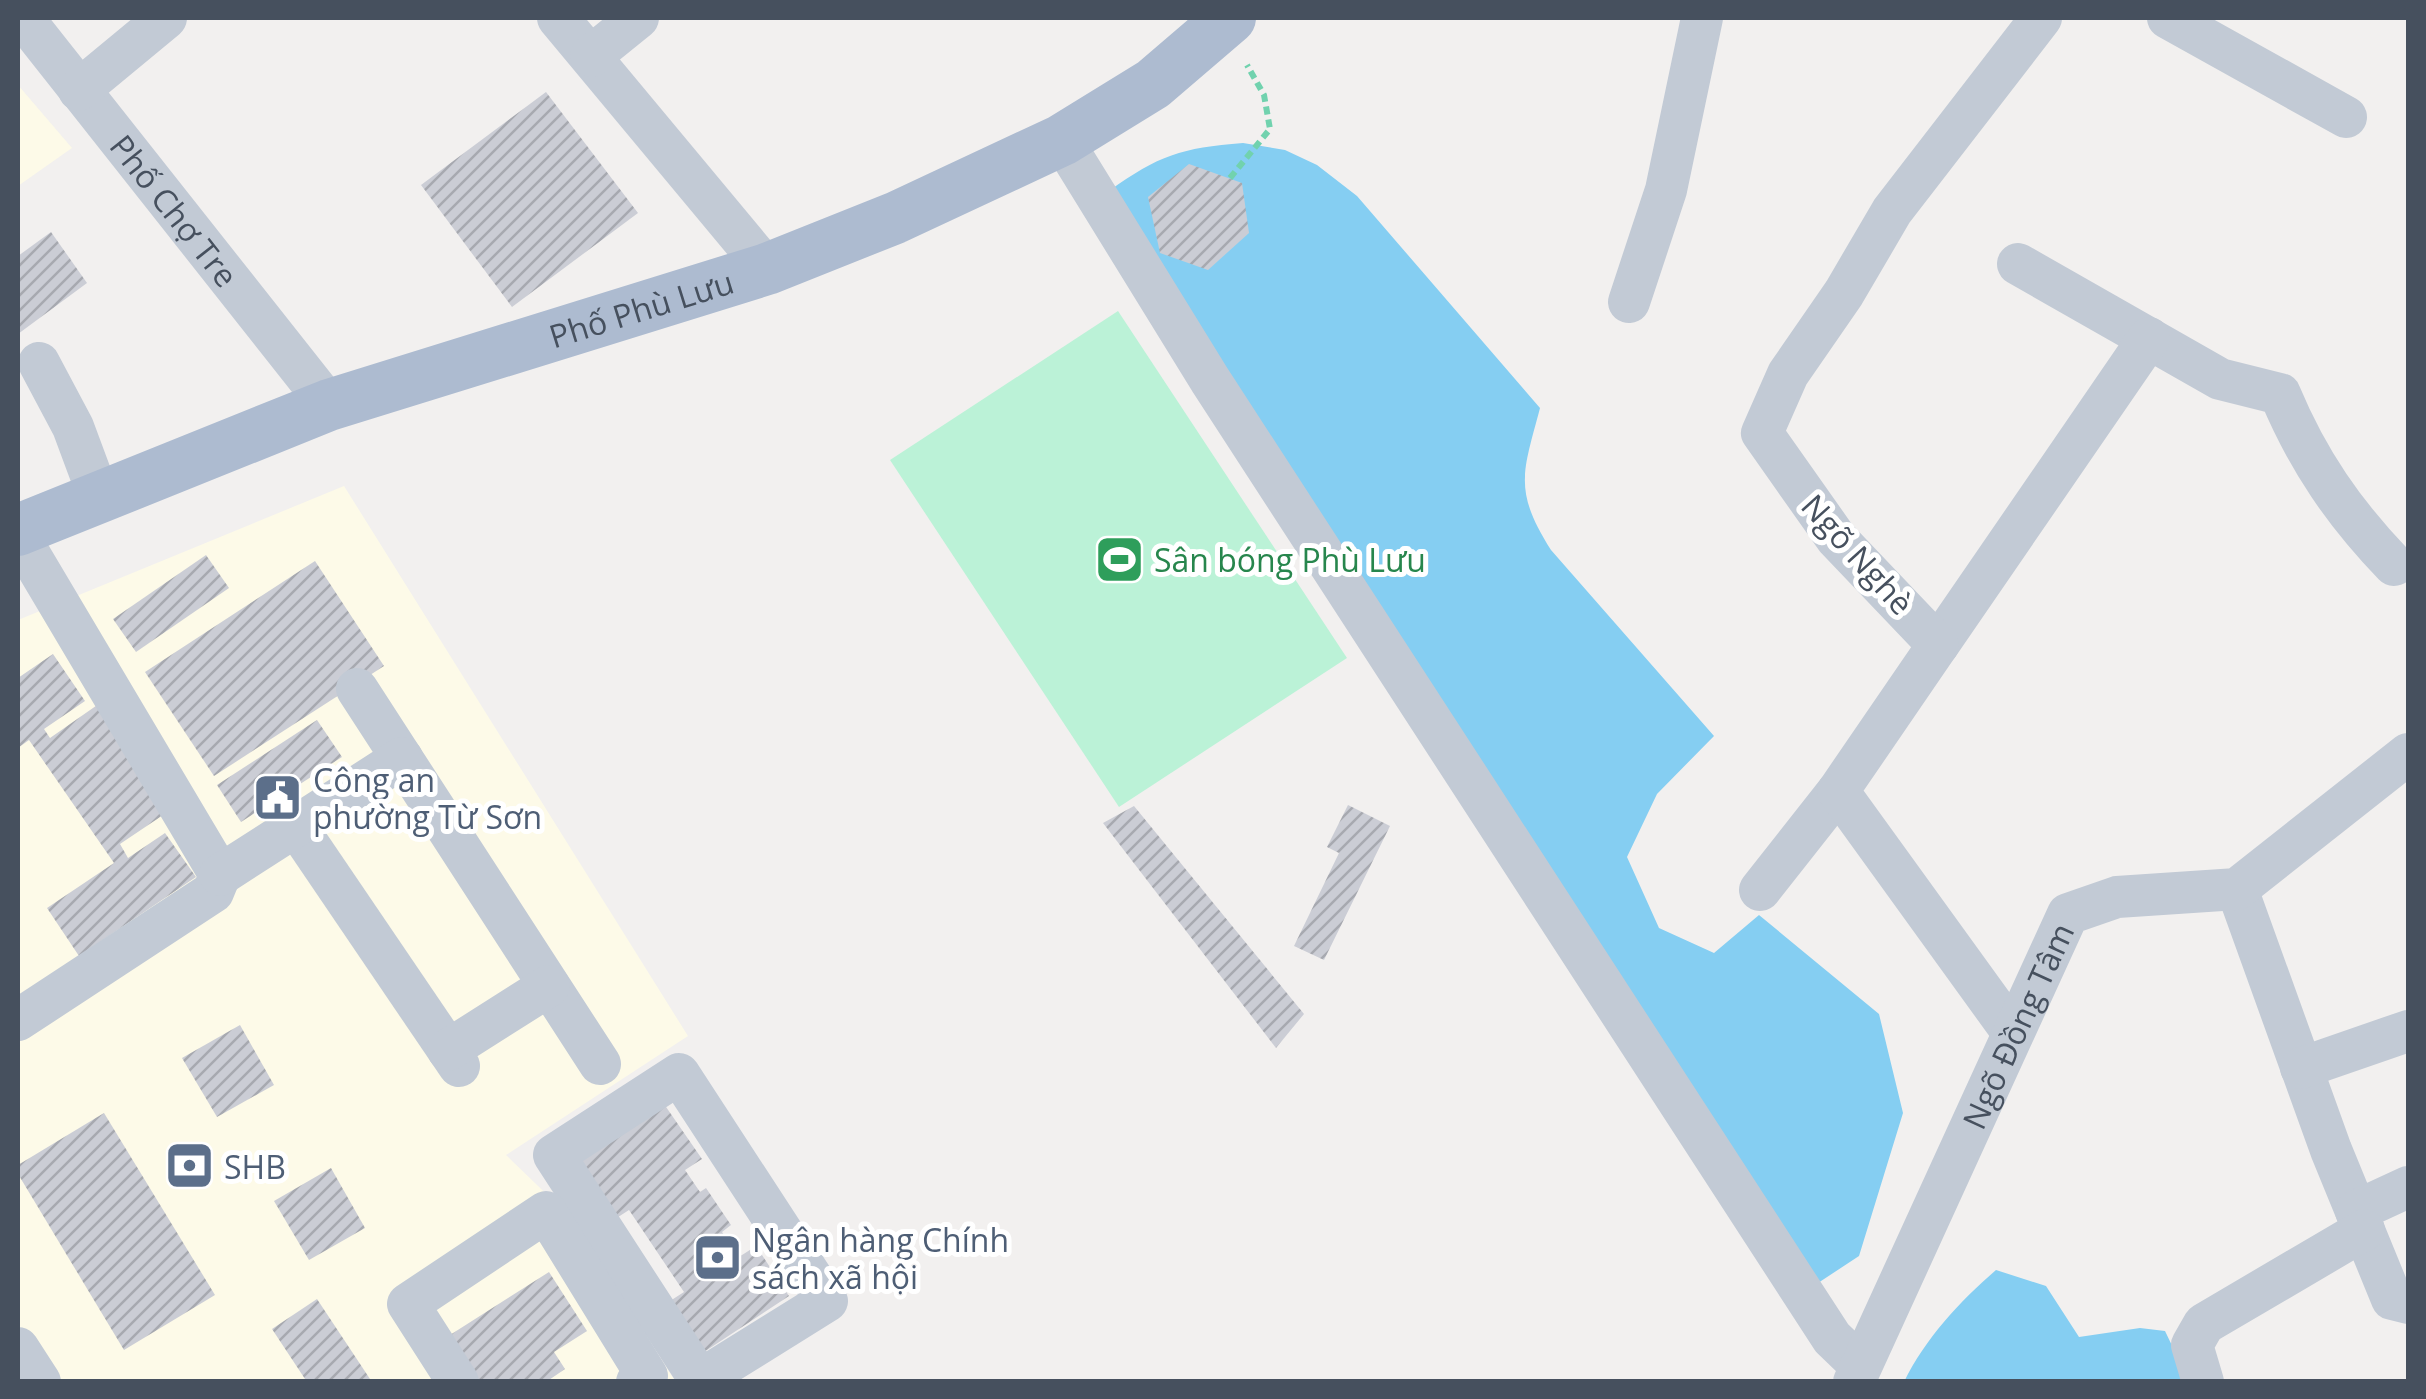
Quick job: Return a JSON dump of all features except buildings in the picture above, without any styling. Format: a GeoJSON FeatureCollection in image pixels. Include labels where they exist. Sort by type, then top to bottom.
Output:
{"type":"FeatureCollection","features":[{"type":"Feature","properties":{"kind":"main road","name":"Phố Phù Lưu"},"geometry":{"type":"LineString","coordinates":[[18,532],[329,404],[768,269],[895,218],[1062,140],[1153,84],[1225,22]]}},
{"type":"Feature","properties":{"kind":"street","name":"Phố Chợ Tre"},"geometry":{"type":"LineString","coordinates":[[23,18],[329,404]]}},
{"type":"Feature","properties":{"kind":"street"},"geometry":{"type":"LineString","coordinates":[[79,90],[166,18]]}},
{"type":"Feature","properties":{"kind":"street"},"geometry":{"type":"LineString","coordinates":[[558,18],[768,269]]}},
{"type":"Feature","properties":{"kind":"street"},"geometry":{"type":"LineString","coordinates":[[591,56],[638,18]]}},
{"type":"Feature","properties":{"kind":"street"},"geometry":{"type":"LineString","coordinates":[[1629,302],[1666,190],[1702,18]]}},
{"type":"Feature","properties":{"kind":"street","name":"Ngõ Nghè"},"geometry":{"type":"LineString","coordinates":[[1760,890],[1838,792],[1938,645],[1836,538],[1762,433],[1788,374],[1844,293],[1892,212],[2040,18]]}},
{"type":"Feature","properties":{"kind":"street"},"geometry":{"type":"LineString","coordinates":[[2168,18],[2346,117]]}},
{"type":"Feature","properties":{"kind":"street"},"geometry":{"type":"LineString","coordinates":[[1062,140],[1210,380],[1857,1373]]}},
{"type":"Feature","properties":{"kind":"street"},"geometry":{"type":"LineString","coordinates":[[2018,264],[2220,380],[2280,394],[2318,474],[2356,526],[2404,563]]}},
{"type":"Feature","properties":{"kind":"street"},"geometry":{"type":"LineString","coordinates":[[1938,645],[2149,338]]}},
{"type":"Feature","properties":{"kind":"street"},"geometry":{"type":"LineString","coordinates":[[39,363],[73,426],[99,497]]}},
{"type":"Feature","properties":{"kind":"street"},"geometry":{"type":"LineString","coordinates":[[18,532],[220,875]]}},
{"type":"Feature","properties":{"kind":"street"},"geometry":{"type":"LineString","coordinates":[[357,689],[600,1064]]}},
{"type":"Feature","properties":{"kind":"street"},"geometry":{"type":"LineString","coordinates":[[2408,754],[2237,889],[2392,1299],[2408,1303]]}},
{"type":"Feature","properties":{"kind":"street"},"geometry":{"type":"LineString","coordinates":[[18,1020],[213,892],[220,875],[402,758]]}},
{"type":"Feature","properties":{"kind":"street"},"geometry":{"type":"LineString","coordinates":[[1838,792],[2013,1034]]}},
{"type":"Feature","properties":{"kind":"street"},"geometry":{"type":"LineString","coordinates":[[296,826],[453,1058],[549,986]]}},
{"type":"Feature","properties":{"kind":"street","name":"Ngõ Đồng Tâm"},"geometry":{"type":"LineString","coordinates":[[1857,1373],[2068,914],[2117,897],[2237,889]]}},
{"type":"Feature","properties":{"kind":"street"},"geometry":{"type":"LineString","coordinates":[[2302,1068],[2408,1031]]}},
{"type":"Feature","properties":{"kind":"street"},"geometry":{"type":"LineString","coordinates":[[679,1074],[827,1301],[728,1373],[700,1380],[554,1155],[679,1074]]}},
{"type":"Feature","properties":{"kind":"street"},"geometry":{"type":"LineString","coordinates":[[2204,1382],[2192,1345],[2204,1324],[2408,1187]]}},
{"type":"Feature","properties":{"kind":"street"},"geometry":{"type":"LineString","coordinates":[[458,1382],[408,1304],[546,1212],[647,1376],[638,1382]]}},
{"type":"Feature","properties":{"kind":"street"},"geometry":{"type":"LineString","coordinates":[[18,1348],[40,1382]]}},
{"type":"Feature","properties":{"kind":"path"},"geometry":{"type":"LineString","coordinates":[[1225,22],[1260,83],[1270,129],[1230,178]]}},
{"type":"Feature","properties":{"kind":"shaded area"},"geometry":{"type":"Polygon","coordinates":[[[18,85],[72,148],[18,186],[18,85]]]}},
{"type":"Feature","properties":{"kind":"shaded area","name":"Công an phường Từ Sơn"},"geometry":{"type":"Polygon","coordinates":[[[344,486],[688,1036],[506,1155],[565,1212],[675,1381],[18,1382],[18,620],[344,486]]]}},
{"type":"Feature","properties":{"kind":"green space","name":"Sân bóng Phù Lưu"},"geometry":{"type":"Polygon","coordinates":[[[1118,311],[1347,658],[1119,807],[890,460],[1118,311]]]}},
{"type":"Feature","properties":{"kind":"water"},"geometry":{"type":"Polygon","coordinates":[[[1243,143],[1285,150],[1317,165],[1357,196],[1540,408],[1525,481],[1526,496],[1539,529],[1551,550],[1714,736],[1657,794],[1627,857],[1659,928],[1714,953],[1759,915],[1879,1014],[1903,1113],[1859,1256],[1818,1283],[1109,191],[1172,155],[1243,143]]]}},
{"type":"Feature","properties":{"kind":"water"},"geometry":{"type":"Polygon","coordinates":[[[1996,1270],[2046,1286],[2079,1337],[2140,1328],[2165,1331],[2189,1381],[1904,1382],[1944,1322],[1996,1270]]]}},
{"type":"Feature","properties":{"kind":"place","name":"Sân bóng Phù Lưu"},"geometry":{"type":"Point","coordinates":[1119,559]}},
{"type":"Feature","properties":{"kind":"place","name":"Công an phường Từ Sơn"},"geometry":{"type":"Point","coordinates":[278,797]}},
{"type":"Feature","properties":{"kind":"place","name":"SHB"},"geometry":{"type":"Point","coordinates":[189,1166]}},
{"type":"Feature","properties":{"kind":"place","name":"Ngân hàng Chính sách xã hội"},"geometry":{"type":"Point","coordinates":[717,1257]}}]}
